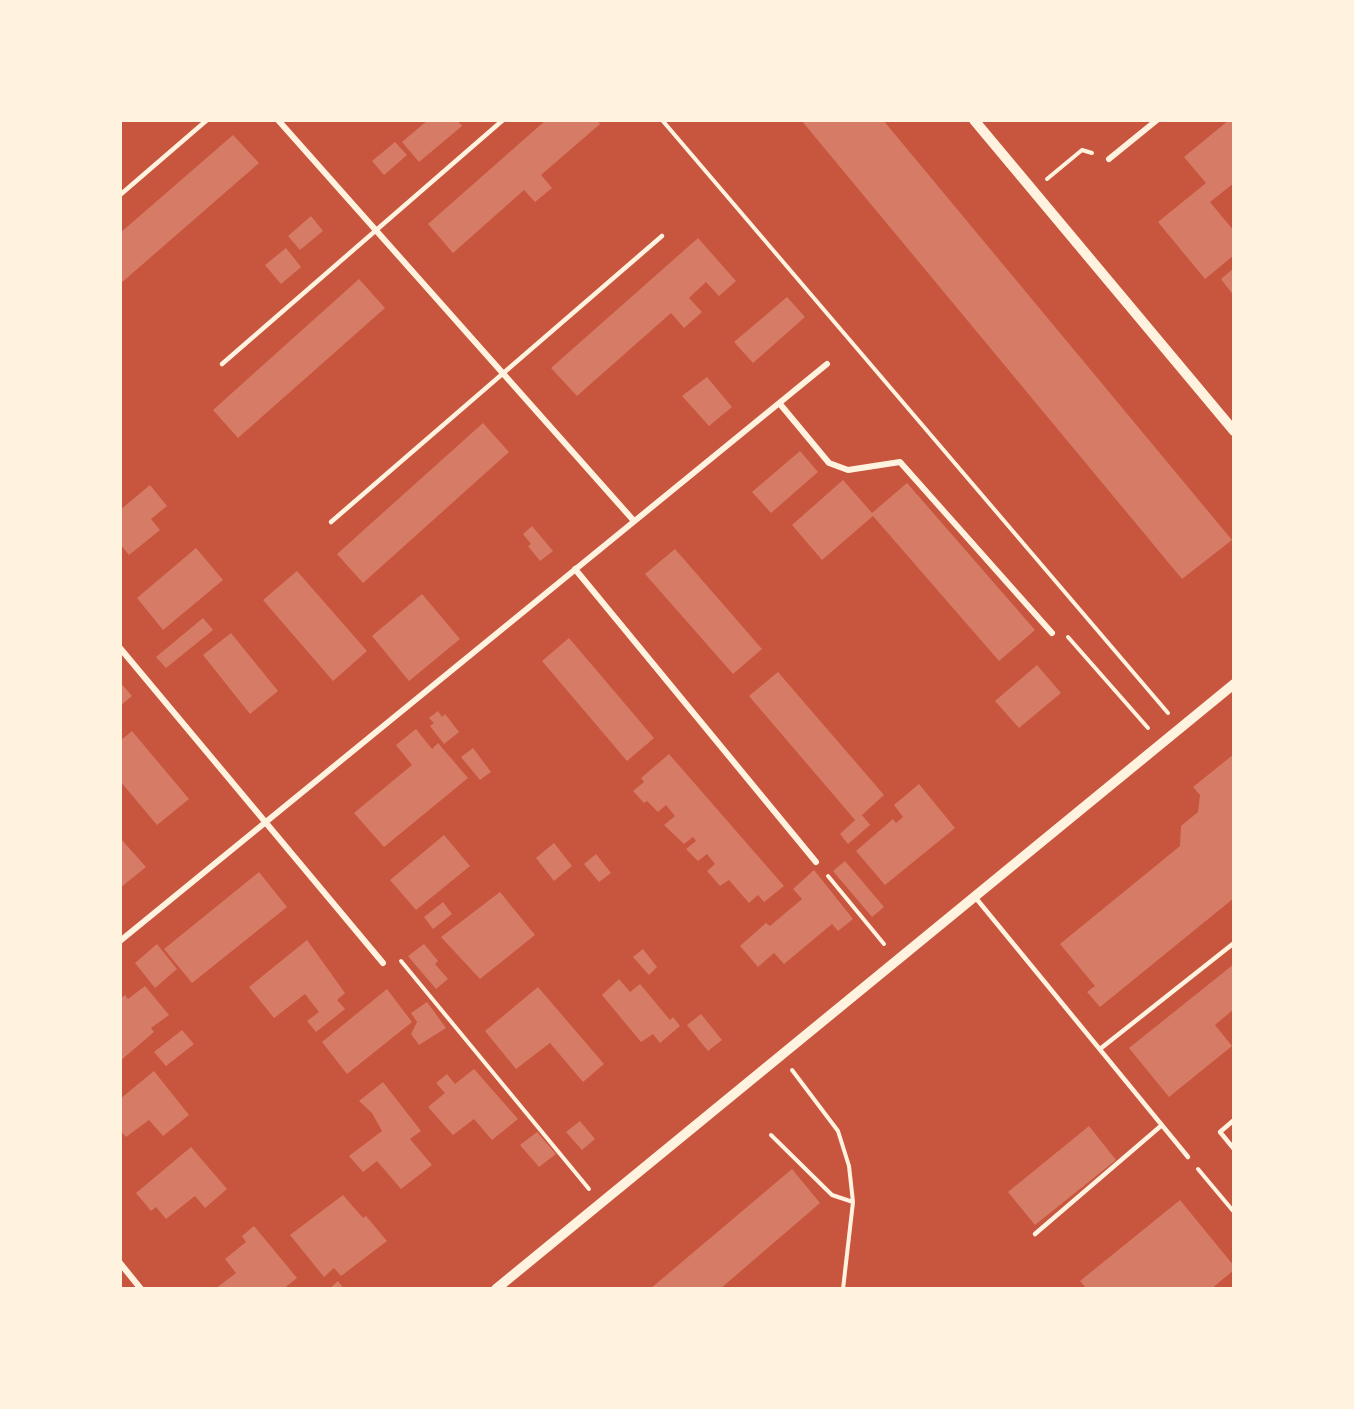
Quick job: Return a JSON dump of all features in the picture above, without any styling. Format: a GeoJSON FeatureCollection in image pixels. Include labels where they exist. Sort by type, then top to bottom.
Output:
{"type":"FeatureCollection","features":[{"type":"Feature","properties":{"kind":"street"},"geometry":{"type":"LineString","coordinates":[[278,120],[634,521]]}},
{"type":"Feature","properties":{"kind":"street"},"geometry":{"type":"LineString","coordinates":[[974,120],[1234,431]]}},
{"type":"Feature","properties":{"kind":"street"},"geometry":{"type":"LineString","coordinates":[[1109,159],[1157,120]]}},
{"type":"Feature","properties":{"kind":"street"},"geometry":{"type":"LineString","coordinates":[[120,941],[827,364]]}},
{"type":"Feature","properties":{"kind":"street"},"geometry":{"type":"LineString","coordinates":[[780,404],[829,463],[848,470],[900,462],[1052,633]]}},
{"type":"Feature","properties":{"kind":"street"},"geometry":{"type":"LineString","coordinates":[[575,570],[816,862]]}},
{"type":"Feature","properties":{"kind":"street"},"geometry":{"type":"LineString","coordinates":[[120,648],[383,963]]}},
{"type":"Feature","properties":{"kind":"street"},"geometry":{"type":"LineString","coordinates":[[496,1289],[1234,684]]}},
{"type":"Feature","properties":{"kind":"street"},"geometry":{"type":"LineString","coordinates":[[120,1263],[141,1289]]}},
{"type":"Feature","properties":{"kind":"lane"},"geometry":{"type":"LineString","coordinates":[[120,195],[207,120]]}},
{"type":"Feature","properties":{"kind":"lane"},"geometry":{"type":"LineString","coordinates":[[222,364],[503,120]]}},
{"type":"Feature","properties":{"kind":"lane"},"geometry":{"type":"LineString","coordinates":[[331,522],[662,236]]}},
{"type":"Feature","properties":{"kind":"lane"},"geometry":{"type":"LineString","coordinates":[[975,897],[1188,1157]]}},
{"type":"Feature","properties":{"kind":"lane"},"geometry":{"type":"LineString","coordinates":[[1100,1049],[1234,943]]}},
{"type":"Feature","properties":{"kind":"lane"},"geometry":{"type":"LineString","coordinates":[[1234,1120],[1220,1132],[1234,1149]]}},
{"type":"Feature","properties":{"kind":"lane"},"geometry":{"type":"LineString","coordinates":[[1035,1234],[1162,1125]]}},
{"type":"Feature","properties":{"kind":"path"},"geometry":{"type":"LineString","coordinates":[[662,120],[1116,649],[1180,728]]}},
{"type":"Feature","properties":{"kind":"path"},"geometry":{"type":"LineString","coordinates":[[1033,191],[1082,150],[1109,159]]}},
{"type":"Feature","properties":{"kind":"path"},"geometry":{"type":"LineString","coordinates":[[1052,633],[1064,632],[1162,744]]}},
{"type":"Feature","properties":{"kind":"path"},"geometry":{"type":"LineString","coordinates":[[816,862],[898,960]]}},
{"type":"Feature","properties":{"kind":"path"},"geometry":{"type":"LineString","coordinates":[[383,963],[402,961],[601,1203]]}},
{"type":"Feature","properties":{"kind":"path"},"geometry":{"type":"LineString","coordinates":[[782,1055],[838,1131],[849,1166],[853,1202],[843,1289]]}},
{"type":"Feature","properties":{"kind":"path"},"geometry":{"type":"LineString","coordinates":[[771,1136],[832,1195],[853,1202]]}},
{"type":"Feature","properties":{"kind":"path"},"geometry":{"type":"LineString","coordinates":[[1188,1157],[1234,1212]]}},
{"type":"Feature","properties":{"kind":"building"},"geometry":{"type":"Polygon","coordinates":[[[428,120],[457,120],[462,126],[419,162],[402,142],[428,120]]]}},
{"type":"Feature","properties":{"kind":"building"},"geometry":{"type":"Polygon","coordinates":[[[546,120],[597,120],[600,124],[541,175],[552,188],[535,202],[524,190],[453,253],[428,224],[546,120]]]}},
{"type":"Feature","properties":{"kind":"building"},"geometry":{"type":"Polygon","coordinates":[[[801,120],[883,120],[1232,540],[1182,579],[801,120]]]}},
{"type":"Feature","properties":{"kind":"building"},"geometry":{"type":"Polygon","coordinates":[[[1229,120],[1234,120],[1234,183],[1210,202],[1234,231],[1234,255],[1205,279],[1158,222],[1206,183],[1184,157],[1229,120]]]}},
{"type":"Feature","properties":{"kind":"building"},"geometry":{"type":"Polygon","coordinates":[[[233,135],[259,163],[120,284],[120,233],[233,135]]]}},
{"type":"Feature","properties":{"kind":"building"},"geometry":{"type":"Polygon","coordinates":[[[395,142],[407,155],[384,175],[372,161],[395,142]]]}},
{"type":"Feature","properties":{"kind":"building"},"geometry":{"type":"Polygon","coordinates":[[[311,216],[323,231],[300,250],[288,236],[311,216]]]}},
{"type":"Feature","properties":{"kind":"building"},"geometry":{"type":"Polygon","coordinates":[[[698,238],[736,281],[719,296],[706,282],[689,298],[702,312],[684,328],[671,313],[577,396],[551,368],[698,238]]]}},
{"type":"Feature","properties":{"kind":"building"},"geometry":{"type":"Polygon","coordinates":[[[286,248],[301,267],[281,284],[265,265],[286,248]]]}},
{"type":"Feature","properties":{"kind":"building"},"geometry":{"type":"Polygon","coordinates":[[[1234,268],[1234,296],[1221,279],[1234,268]]]}},
{"type":"Feature","properties":{"kind":"building"},"geometry":{"type":"Polygon","coordinates":[[[359,279],[385,308],[238,438],[213,410],[359,279]]]}},
{"type":"Feature","properties":{"kind":"building"},"geometry":{"type":"Polygon","coordinates":[[[787,297],[805,317],[753,363],[734,342],[787,297]]]}},
{"type":"Feature","properties":{"kind":"building"},"geometry":{"type":"Polygon","coordinates":[[[707,377],[732,407],[709,426],[682,396],[707,377]]]}},
{"type":"Feature","properties":{"kind":"building"},"geometry":{"type":"Polygon","coordinates":[[[483,423],[509,452],[363,583],[337,554],[483,423]]]}},
{"type":"Feature","properties":{"kind":"building"},"geometry":{"type":"Polygon","coordinates":[[[800,451],[818,472],[771,513],[752,492],[800,451]]]}},
{"type":"Feature","properties":{"kind":"building"},"geometry":{"type":"Polygon","coordinates":[[[843,480],[872,513],[907,483],[1035,630],[999,661],[873,516],[822,560],[792,525],[843,480]]]}},
{"type":"Feature","properties":{"kind":"building"},"geometry":{"type":"Polygon","coordinates":[[[150,485],[167,506],[151,519],[160,530],[129,555],[120,544],[120,510],[150,485]]]}},
{"type":"Feature","properties":{"kind":"building"},"geometry":{"type":"Polygon","coordinates":[[[532,526],[553,551],[540,561],[528,546],[531,544],[523,534],[532,526]]]}},
{"type":"Feature","properties":{"kind":"building"},"geometry":{"type":"Polygon","coordinates":[[[196,548],[223,580],[163,630],[137,598],[196,548]]]}},
{"type":"Feature","properties":{"kind":"building"},"geometry":{"type":"Polygon","coordinates":[[[675,549],[762,649],[733,674],[645,574],[675,549]]]}},
{"type":"Feature","properties":{"kind":"building"},"geometry":{"type":"Polygon","coordinates":[[[297,571],[367,651],[333,681],[263,600],[297,571]]]}},
{"type":"Feature","properties":{"kind":"building"},"geometry":{"type":"Polygon","coordinates":[[[422,594],[460,639],[409,681],[372,636],[422,594]]]}},
{"type":"Feature","properties":{"kind":"building"},"geometry":{"type":"Polygon","coordinates":[[[203,618],[213,630],[166,668],[156,657],[203,618]]]}},
{"type":"Feature","properties":{"kind":"building"},"geometry":{"type":"Polygon","coordinates":[[[231,633],[278,691],[250,714],[203,655],[231,633]]]}},
{"type":"Feature","properties":{"kind":"building"},"geometry":{"type":"Polygon","coordinates":[[[569,638],[654,738],[627,761],[542,661],[569,638]]]}},
{"type":"Feature","properties":{"kind":"building"},"geometry":{"type":"Polygon","coordinates":[[[1037,665],[1061,693],[1019,728],[995,701],[1037,665]]]}},
{"type":"Feature","properties":{"kind":"building"},"geometry":{"type":"Polygon","coordinates":[[[778,672],[884,795],[862,815],[870,825],[848,844],[840,834],[855,820],[749,696],[778,672]]]}},
{"type":"Feature","properties":{"kind":"building"},"geometry":{"type":"Polygon","coordinates":[[[120,682],[132,696],[120,706],[120,682]]]}},
{"type":"Feature","properties":{"kind":"building"},"geometry":{"type":"Polygon","coordinates":[[[438,711],[442,717],[445,714],[459,732],[444,744],[430,726],[434,723],[429,718],[438,711]]]}},
{"type":"Feature","properties":{"kind":"building"},"geometry":{"type":"Polygon","coordinates":[[[416,729],[432,749],[438,743],[468,778],[384,847],[354,813],[412,765],[396,745],[416,729]]]}},
{"type":"Feature","properties":{"kind":"building"},"geometry":{"type":"Polygon","coordinates":[[[132,731],[189,799],[157,825],[120,781],[120,741],[132,731]]]}},
{"type":"Feature","properties":{"kind":"building"},"geometry":{"type":"Polygon","coordinates":[[[473,748],[491,772],[480,780],[461,757],[473,748]]]}},
{"type":"Feature","properties":{"kind":"building"},"geometry":{"type":"Polygon","coordinates":[[[669,754],[784,886],[764,902],[758,895],[749,903],[729,880],[720,886],[707,871],[715,864],[707,854],[698,861],[686,849],[696,841],[693,837],[684,844],[664,825],[675,816],[666,805],[658,812],[647,801],[644,803],[633,791],[644,782],[641,778],[669,754]]]}},
{"type":"Feature","properties":{"kind":"building"},"geometry":{"type":"Polygon","coordinates":[[[1234,754],[1234,898],[1100,1007],[1087,992],[1095,986],[1060,944],[1180,846],[1181,826],[1198,812],[1200,795],[1193,787],[1234,754]]]}},
{"type":"Feature","properties":{"kind":"building"},"geometry":{"type":"Polygon","coordinates":[[[919,784],[955,828],[885,885],[856,851],[893,819],[896,823],[903,817],[894,805],[919,784]]]}},
{"type":"Feature","properties":{"kind":"building"},"geometry":{"type":"Polygon","coordinates":[[[444,835],[470,866],[416,910],[390,880],[444,835]]]}},
{"type":"Feature","properties":{"kind":"building"},"geometry":{"type":"Polygon","coordinates":[[[120,838],[146,867],[120,888],[120,838]]]}},
{"type":"Feature","properties":{"kind":"building"},"geometry":{"type":"Polygon","coordinates":[[[554,843],[572,866],[554,881],[536,858],[554,843]]]}},
{"type":"Feature","properties":{"kind":"building"},"geometry":{"type":"Polygon","coordinates":[[[596,854],[611,873],[599,882],[584,864],[596,854]]]}},
{"type":"Feature","properties":{"kind":"building"},"geometry":{"type":"Polygon","coordinates":[[[845,861],[884,907],[872,917],[833,871],[845,861]]]}},
{"type":"Feature","properties":{"kind":"building"},"geometry":{"type":"Polygon","coordinates":[[[814,870],[853,919],[838,931],[832,924],[784,964],[774,953],[758,967],[740,946],[766,923],[770,926],[802,899],[793,889],[814,870]]]}},
{"type":"Feature","properties":{"kind":"building"},"geometry":{"type":"Polygon","coordinates":[[[259,872],[287,907],[192,983],[164,949],[259,872]]]}},
{"type":"Feature","properties":{"kind":"building"},"geometry":{"type":"Polygon","coordinates":[[[500,892],[535,935],[480,979],[441,937],[500,892]]]}},
{"type":"Feature","properties":{"kind":"building"},"geometry":{"type":"Polygon","coordinates":[[[443,902],[452,914],[433,929],[424,917],[443,902]]]}},
{"type":"Feature","properties":{"kind":"building"},"geometry":{"type":"Polygon","coordinates":[[[307,940],[345,993],[337,1000],[345,1009],[316,1032],[307,1021],[319,1012],[305,994],[274,1018],[249,987],[307,940]]]}},
{"type":"Feature","properties":{"kind":"building"},"geometry":{"type":"Polygon","coordinates":[[[157,944],[177,969],[155,988],[135,963],[157,944]]]}},
{"type":"Feature","properties":{"kind":"building"},"geometry":{"type":"Polygon","coordinates":[[[424,944],[438,961],[435,964],[448,979],[436,989],[408,956],[424,944]]]}},
{"type":"Feature","properties":{"kind":"building"},"geometry":{"type":"Polygon","coordinates":[[[643,949],[657,967],[649,975],[633,957],[643,949]]]}},
{"type":"Feature","properties":{"kind":"building"},"geometry":{"type":"Polygon","coordinates":[[[1234,964],[1234,1009],[1215,1025],[1232,1046],[1169,1097],[1129,1048],[1234,964]]]}},
{"type":"Feature","properties":{"kind":"building"},"geometry":{"type":"Polygon","coordinates":[[[619,979],[630,992],[640,984],[670,1020],[673,1017],[680,1026],[660,1043],[653,1034],[641,1042],[602,995],[619,979]]]}},
{"type":"Feature","properties":{"kind":"building"},"geometry":{"type":"Polygon","coordinates":[[[145,986],[169,1015],[151,1028],[154,1032],[120,1061],[120,999],[125,995],[128,999],[145,986]]]}},
{"type":"Feature","properties":{"kind":"building"},"geometry":{"type":"Polygon","coordinates":[[[538,987],[604,1064],[583,1082],[550,1043],[516,1069],[485,1031],[538,987]]]}},
{"type":"Feature","properties":{"kind":"building"},"geometry":{"type":"Polygon","coordinates":[[[387,989],[412,1022],[347,1074],[322,1042],[387,989]]]}},
{"type":"Feature","properties":{"kind":"building"},"geometry":{"type":"Polygon","coordinates":[[[427,1002],[446,1028],[419,1045],[411,1034],[417,1022],[411,1013],[427,1002]]]}},
{"type":"Feature","properties":{"kind":"building"},"geometry":{"type":"Polygon","coordinates":[[[701,1014],[722,1040],[708,1051],[687,1025],[701,1014]]]}},
{"type":"Feature","properties":{"kind":"building"},"geometry":{"type":"Polygon","coordinates":[[[182,1030],[194,1044],[166,1066],[154,1052],[182,1030]]]}},
{"type":"Feature","properties":{"kind":"building"},"geometry":{"type":"Polygon","coordinates":[[[474,1069],[518,1119],[492,1140],[474,1119],[453,1135],[428,1107],[445,1093],[436,1083],[447,1074],[455,1084],[474,1069]]]}},
{"type":"Feature","properties":{"kind":"building"},"geometry":{"type":"Polygon","coordinates":[[[154,1071],[189,1115],[163,1136],[149,1120],[126,1137],[120,1130],[120,1099],[154,1071]]]}},
{"type":"Feature","properties":{"kind":"building"},"geometry":{"type":"Polygon","coordinates":[[[383,1082],[421,1131],[410,1139],[432,1165],[401,1189],[377,1161],[363,1172],[349,1156],[382,1131],[372,1113],[359,1101],[383,1082]]]}},
{"type":"Feature","properties":{"kind":"building"},"geometry":{"type":"Polygon","coordinates":[[[580,1121],[595,1139],[582,1150],[566,1132],[580,1121]]]}},
{"type":"Feature","properties":{"kind":"building"},"geometry":{"type":"Polygon","coordinates":[[[1089,1126],[1116,1160],[1035,1225],[1008,1192],[1089,1126]]]}},
{"type":"Feature","properties":{"kind":"building"},"geometry":{"type":"Polygon","coordinates":[[[537,1132],[556,1154],[539,1167],[520,1145],[537,1132]]]}},
{"type":"Feature","properties":{"kind":"building"},"geometry":{"type":"Polygon","coordinates":[[[191,1147],[227,1189],[205,1208],[195,1196],[166,1219],[156,1207],[151,1211],[136,1193],[191,1147]]]}},
{"type":"Feature","properties":{"kind":"building"},"geometry":{"type":"Polygon","coordinates":[[[792,1169],[820,1203],[720,1289],[650,1289],[792,1169]]]}},
{"type":"Feature","properties":{"kind":"building"},"geometry":{"type":"Polygon","coordinates":[[[343,1195],[363,1218],[366,1216],[387,1241],[341,1276],[334,1268],[324,1277],[290,1235],[343,1195]]]}},
{"type":"Feature","properties":{"kind":"building"},"geometry":{"type":"Polygon","coordinates":[[[1180,1200],[1234,1266],[1234,1270],[1211,1289],[1087,1289],[1080,1281],[1180,1200]]]}},
{"type":"Feature","properties":{"kind":"building"},"geometry":{"type":"Polygon","coordinates":[[[254,1226],[297,1278],[283,1289],[215,1289],[236,1273],[225,1259],[246,1242],[242,1236],[254,1226]]]}},
{"type":"Feature","properties":{"kind":"building"},"geometry":{"type":"Polygon","coordinates":[[[338,1281],[344,1289],[329,1289],[338,1281]]]}}]}
